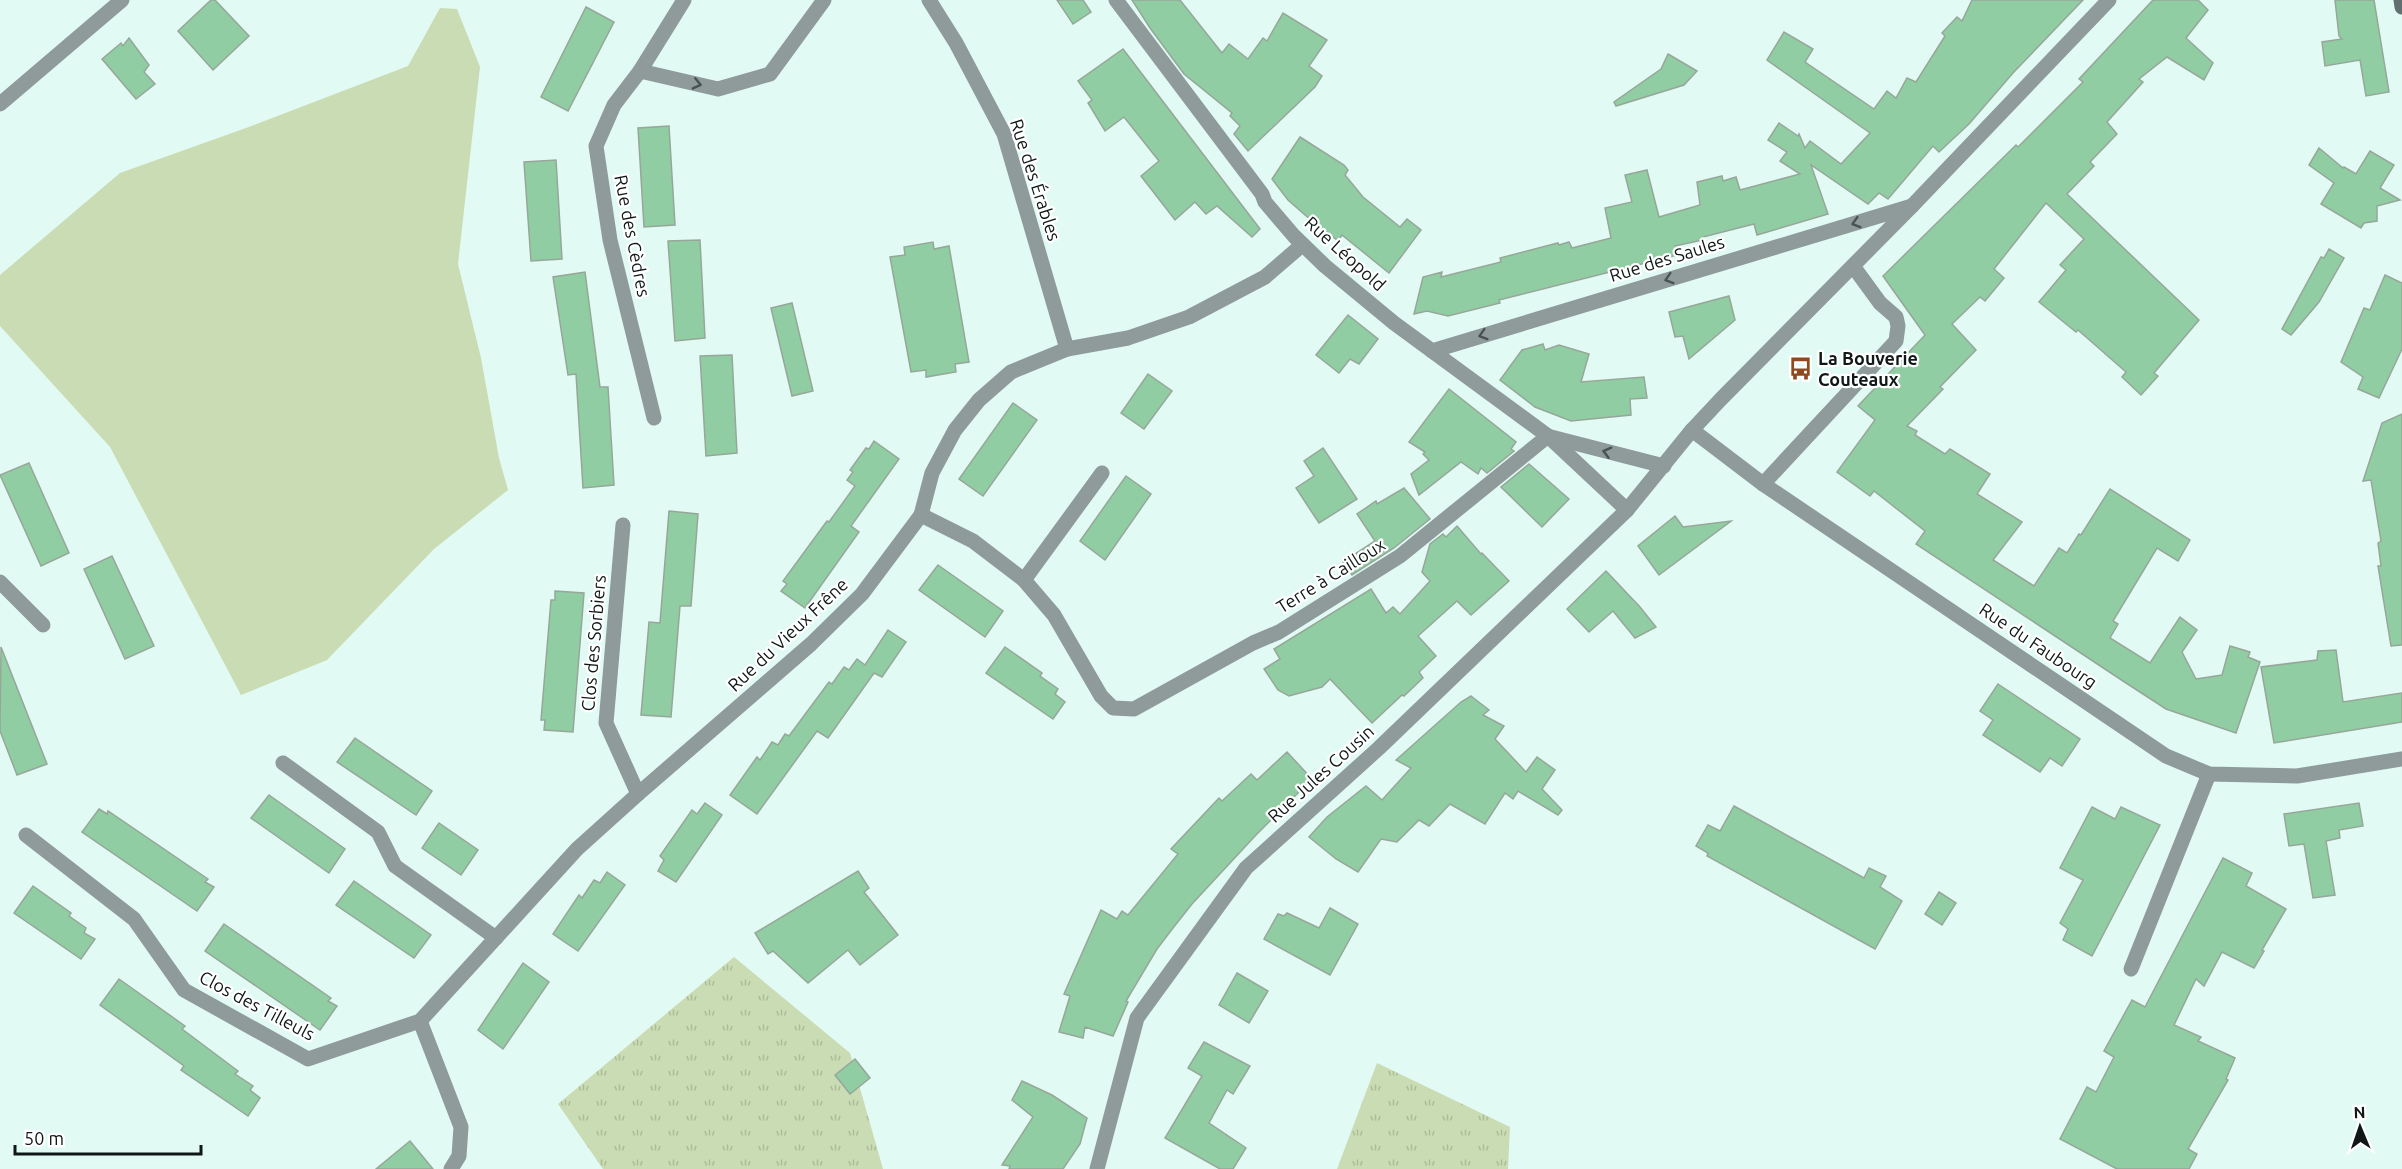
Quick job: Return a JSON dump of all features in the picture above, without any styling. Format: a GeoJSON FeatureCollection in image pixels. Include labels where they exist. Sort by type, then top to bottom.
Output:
{"type":"FeatureCollection","features":[{"type":"Feature","properties":{"kind":"main road"},"geometry":{"type":"LineString","coordinates":[[2401,0],[2402,7]]}},
{"type":"Feature","properties":{"kind":"street"},"geometry":{"type":"LineString","coordinates":[[0,104],[122,0]]}},
{"type":"Feature","properties":{"kind":"street","name":"Rue des Cèdres"},"geometry":{"type":"LineString","coordinates":[[654,418],[609,240],[596,146],[614,105],[640,71],[684,0]]}},
{"type":"Feature","properties":{"kind":"street"},"geometry":{"type":"LineString","coordinates":[[640,71],[718,89],[770,74],[824,0]]}},
{"type":"Feature","properties":{"kind":"street","name":"Rue des Érables"},"geometry":{"type":"LineString","coordinates":[[929,0],[956,43],[1004,134],[1066,349]]}},
{"type":"Feature","properties":{"kind":"street","name":"Rue Léopold"},"geometry":{"type":"LineString","coordinates":[[1116,0],[1265,201],[1302,245],[1353,289],[1432,351],[1548,436],[1627,510]]}},
{"type":"Feature","properties":{"kind":"street","name":"Rue des Saules"},"geometry":{"type":"LineString","coordinates":[[1664,466],[1692,430],[1912,206],[2109,0]]}},
{"type":"Feature","properties":{"kind":"street","name":"Rue des Saules"},"geometry":{"type":"LineString","coordinates":[[1432,351],[1912,206]]}},
{"type":"Feature","properties":{"kind":"street","name":"Rue du Vieux Frêne"},"geometry":{"type":"LineString","coordinates":[[420,1021],[577,849],[811,644],[862,594],[921,515],[932,473],[954,430],[979,400],[1011,372],[1066,349],[1128,338],[1189,317],[1265,277],[1302,245]]}},
{"type":"Feature","properties":{"kind":"street"},"geometry":{"type":"LineString","coordinates":[[1763,484],[1896,340],[1898,326],[1896,317],[1880,303],[1853,266]]}},
{"type":"Feature","properties":{"kind":"street","name":"Rue du Faubourg"},"geometry":{"type":"LineString","coordinates":[[1692,430],[1763,484],[2166,756],[2209,774],[2297,776],[2402,759]]}},
{"type":"Feature","properties":{"kind":"street","name":"Rue Léopold"},"geometry":{"type":"LineString","coordinates":[[1548,436],[1664,466]]}},
{"type":"Feature","properties":{"kind":"street","name":"Terre à Cailloux"},"geometry":{"type":"LineString","coordinates":[[1024,580],[1047,605],[1101,696],[1113,708],[1126,710],[1140,706],[1308,615],[1400,556],[1548,436]]}},
{"type":"Feature","properties":{"kind":"street","name":"Rue Jules Cousin"},"geometry":{"type":"LineString","coordinates":[[1097,1169],[1137,1018],[1246,868],[1380,748],[1627,510],[1664,466]]}},
{"type":"Feature","properties":{"kind":"street"},"geometry":{"type":"LineString","coordinates":[[921,515],[973,541],[1024,580],[1102,473]]}},
{"type":"Feature","properties":{"kind":"street","name":"Clos des Sorbiers"},"geometry":{"type":"LineString","coordinates":[[623,525],[606,723],[638,794]]}},
{"type":"Feature","properties":{"kind":"street"},"geometry":{"type":"LineString","coordinates":[[0,582],[43,625]]}},
{"type":"Feature","properties":{"kind":"street"},"geometry":{"type":"LineString","coordinates":[[283,763],[378,832],[395,866],[496,938]]}},
{"type":"Feature","properties":{"kind":"street"},"geometry":{"type":"LineString","coordinates":[[2131,969],[2209,774]]}},
{"type":"Feature","properties":{"kind":"street","name":"Clos des Tilleuls"},"geometry":{"type":"LineString","coordinates":[[26,835],[134,919],[184,990],[308,1059],[420,1021]]}},
{"type":"Feature","properties":{"kind":"street"},"geometry":{"type":"LineString","coordinates":[[420,1021],[461,1126],[459,1156],[451,1169]]}},
{"type":"Feature","properties":{"kind":"green space"},"geometry":{"type":"Polygon","coordinates":[[[440,8],[457,9],[480,67],[458,264],[481,358],[499,458],[508,490],[434,549],[327,660],[241,695],[110,447],[0,326],[0,275],[120,173],[408,66],[440,8]]]}},
{"type":"Feature","properties":{"kind":"green space"},"geometry":{"type":"Polygon","coordinates":[[[734,957],[850,1053],[883,1169],[603,1169],[558,1104],[734,957]]]}},
{"type":"Feature","properties":{"kind":"green space"},"geometry":{"type":"Polygon","coordinates":[[[1377,1063],[1510,1127],[1508,1169],[1337,1169],[1377,1063]]]}},
{"type":"Feature","properties":{"kind":"building"},"geometry":{"type":"Polygon","coordinates":[[[211,0],[215,0],[249,36],[213,70],[178,31],[211,0]]]}},
{"type":"Feature","properties":{"kind":"building"},"geometry":{"type":"Polygon","coordinates":[[[1057,0],[1083,0],[1091,12],[1073,24],[1057,0]]]}},
{"type":"Feature","properties":{"kind":"building"},"geometry":{"type":"Polygon","coordinates":[[[1132,0],[1180,0],[1222,53],[1229,44],[1248,59],[1263,38],[1267,41],[1283,13],[1327,40],[1309,66],[1322,76],[1315,87],[1248,151],[1234,134],[1240,126],[1230,116],[1232,113],[1184,74],[1132,0]]]}},
{"type":"Feature","properties":{"kind":"building"},"geometry":{"type":"Polygon","coordinates":[[[1972,0],[2083,0],[2013,73],[1969,124],[1939,152],[1933,146],[1888,199],[1879,193],[1868,204],[1811,165],[1828,214],[1757,235],[1754,224],[1703,237],[1703,240],[1675,246],[1681,254],[1499,300],[1500,303],[1448,316],[1427,311],[1414,314],[1423,277],[1442,272],[1441,277],[1501,262],[1500,258],[1558,243],[1559,245],[1569,242],[1572,248],[1611,238],[1605,208],[1632,202],[1625,175],[1647,170],[1659,217],[1700,205],[1697,182],[1722,176],[1723,181],[1736,177],[1740,190],[1800,174],[1780,161],[1787,152],[1768,140],[1779,123],[1798,136],[1799,134],[1805,148],[1810,141],[1841,164],[1870,133],[1767,60],[1784,32],[1813,49],[1805,62],[1874,109],[1887,91],[1896,98],[1907,78],[1916,82],[1945,36],[1942,33],[1957,17],[1962,21],[1972,0]]]}},
{"type":"Feature","properties":{"kind":"building"},"geometry":{"type":"Polygon","coordinates":[[[2153,0],[2198,0],[2208,10],[2186,38],[2213,63],[2204,80],[2167,57],[2139,79],[2143,82],[2107,122],[2117,134],[2090,162],[2094,166],[2067,194],[2199,320],[2154,373],[2158,376],[2141,395],[2122,377],[2126,372],[2078,330],[2076,332],[2039,302],[2066,270],[2060,265],[2084,239],[2046,203],[1994,269],[2004,278],[1985,301],[1980,297],[1952,324],[1976,350],[1907,426],[1917,431],[1915,435],[1945,454],[1950,449],[1990,474],[1977,494],[2022,522],[1993,560],[2034,586],[2059,548],[2067,553],[2110,489],[2190,540],[2178,561],[2157,548],[2113,621],[2118,624],[2110,638],[2150,663],[2180,617],[2197,630],[2182,652],[2196,679],[2222,675],[2230,646],[2250,652],[2248,657],[2260,662],[2236,733],[2166,709],[2123,681],[1916,544],[1925,531],[1874,491],[1870,496],[1837,472],[1875,420],[1858,406],[1925,335],[1883,276],[2083,82],[2079,79],[2153,0]]]}},
{"type":"Feature","properties":{"kind":"building"},"geometry":{"type":"Polygon","coordinates":[[[2335,0],[2374,0],[2389,92],[2366,96],[2360,60],[2325,66],[2322,42],[2342,39],[2339,36],[2335,0]]]}},
{"type":"Feature","properties":{"kind":"building"},"geometry":{"type":"Polygon","coordinates":[[[586,7],[614,22],[568,111],[541,97],[586,7]]]}},
{"type":"Feature","properties":{"kind":"building"},"geometry":{"type":"Polygon","coordinates":[[[129,38],[149,65],[144,72],[155,84],[136,99],[102,59],[121,43],[123,46],[129,38]]]}},
{"type":"Feature","properties":{"kind":"building"},"geometry":{"type":"Polygon","coordinates":[[[1123,49],[1260,229],[1252,237],[1217,206],[1206,214],[1195,202],[1175,220],[1141,176],[1159,161],[1124,117],[1105,131],[1088,103],[1092,100],[1078,81],[1123,49]]]}},
{"type":"Feature","properties":{"kind":"building"},"geometry":{"type":"Polygon","coordinates":[[[1668,54],[1697,71],[1684,85],[1616,106],[1614,102],[1661,69],[1668,54]]]}},
{"type":"Feature","properties":{"kind":"building"},"geometry":{"type":"Polygon","coordinates":[[[669,126],[675,225],[644,227],[638,128],[669,126]]]}},
{"type":"Feature","properties":{"kind":"building"},"geometry":{"type":"Polygon","coordinates":[[[1300,137],[1344,165],[1348,170],[1345,175],[1363,197],[1400,227],[1407,219],[1421,230],[1389,273],[1342,235],[1338,241],[1321,229],[1288,200],[1272,179],[1300,137]]]}},
{"type":"Feature","properties":{"kind":"building"},"geometry":{"type":"Polygon","coordinates":[[[2319,148],[2343,168],[2356,174],[2370,151],[2394,165],[2380,188],[2400,200],[2377,206],[2377,221],[2364,223],[2361,228],[2321,204],[2334,183],[2309,165],[2319,148]]]}},
{"type":"Feature","properties":{"kind":"building"},"geometry":{"type":"Polygon","coordinates":[[[556,160],[562,259],[531,261],[524,162],[556,160]]]}},
{"type":"Feature","properties":{"kind":"building"},"geometry":{"type":"Polygon","coordinates":[[[700,240],[705,338],[675,341],[668,241],[700,240]]]}},
{"type":"Feature","properties":{"kind":"building"},"geometry":{"type":"Polygon","coordinates":[[[933,242],[934,249],[949,246],[969,362],[955,364],[956,372],[926,377],[926,370],[911,372],[890,257],[905,255],[904,247],[933,242]]]}},
{"type":"Feature","properties":{"kind":"building"},"geometry":{"type":"Polygon","coordinates":[[[2329,249],[2344,258],[2319,302],[2291,335],[2282,329],[2321,257],[2324,258],[2329,249]]]}},
{"type":"Feature","properties":{"kind":"building"},"geometry":{"type":"Polygon","coordinates":[[[585,272],[600,387],[608,387],[614,485],[583,488],[576,374],[568,375],[553,277],[585,272]]]}},
{"type":"Feature","properties":{"kind":"building"},"geometry":{"type":"Polygon","coordinates":[[[2385,275],[2402,283],[2402,349],[2379,398],[2358,389],[2363,377],[2341,362],[2364,308],[2370,310],[2385,275]]]}},
{"type":"Feature","properties":{"kind":"building"},"geometry":{"type":"Polygon","coordinates":[[[1729,296],[1735,320],[1689,359],[1683,336],[1675,337],[1669,312],[1729,296]]]}},
{"type":"Feature","properties":{"kind":"building"},"geometry":{"type":"Polygon","coordinates":[[[792,303],[813,391],[792,396],[771,308],[792,303]]]}},
{"type":"Feature","properties":{"kind":"building"},"geometry":{"type":"Polygon","coordinates":[[[1348,315],[1378,339],[1359,364],[1350,359],[1339,373],[1316,355],[1348,315]]]}},
{"type":"Feature","properties":{"kind":"building"},"geometry":{"type":"Polygon","coordinates":[[[1543,344],[1545,350],[1559,345],[1589,354],[1581,382],[1644,377],[1647,398],[1630,399],[1631,415],[1571,421],[1535,407],[1500,380],[1522,350],[1543,344]]]}},
{"type":"Feature","properties":{"kind":"building"},"geometry":{"type":"Polygon","coordinates":[[[732,355],[737,453],[706,456],[700,356],[732,355]]]}},
{"type":"Feature","properties":{"kind":"building"},"geometry":{"type":"Polygon","coordinates":[[[1148,374],[1172,391],[1144,429],[1121,413],[1148,374]]]}},
{"type":"Feature","properties":{"kind":"building"},"geometry":{"type":"Polygon","coordinates":[[[1449,389],[1516,442],[1511,449],[1514,451],[1487,473],[1481,468],[1478,474],[1461,462],[1419,495],[1411,474],[1429,460],[1423,454],[1425,452],[1409,442],[1449,389]]]}},
{"type":"Feature","properties":{"kind":"building"},"geometry":{"type":"Polygon","coordinates":[[[1013,403],[1037,420],[983,496],[959,479],[1013,403]]]}},
{"type":"Feature","properties":{"kind":"building"},"geometry":{"type":"Polygon","coordinates":[[[2402,414],[2402,645],[2391,646],[2378,566],[2381,566],[2378,543],[2381,541],[2371,480],[2363,481],[2382,423],[2402,414]]]}},
{"type":"Feature","properties":{"kind":"building"},"geometry":{"type":"Polygon","coordinates":[[[874,441],[899,459],[851,526],[859,532],[805,608],[781,591],[787,584],[783,581],[855,486],[847,480],[853,472],[850,470],[874,441]]]}},
{"type":"Feature","properties":{"kind":"building"},"geometry":{"type":"Polygon","coordinates":[[[1323,448],[1357,499],[1319,523],[1296,488],[1314,476],[1304,461],[1323,448]]]}},
{"type":"Feature","properties":{"kind":"building"},"geometry":{"type":"Polygon","coordinates":[[[29,463],[69,553],[41,566],[0,475],[29,463]]]}},
{"type":"Feature","properties":{"kind":"building"},"geometry":{"type":"Polygon","coordinates":[[[1529,464],[1569,499],[1542,527],[1501,487],[1529,464]]]}},
{"type":"Feature","properties":{"kind":"building"},"geometry":{"type":"Polygon","coordinates":[[[1126,476],[1151,494],[1105,560],[1080,541],[1126,476]]]}},
{"type":"Feature","properties":{"kind":"building"},"geometry":{"type":"Polygon","coordinates":[[[1404,488],[1430,519],[1394,548],[1352,575],[1343,562],[1375,541],[1357,514],[1376,501],[1377,504],[1404,488]]]}},
{"type":"Feature","properties":{"kind":"building"},"geometry":{"type":"Polygon","coordinates":[[[669,511],[698,514],[691,606],[680,606],[671,717],[641,715],[649,622],[660,623],[669,511]]]}},
{"type":"Feature","properties":{"kind":"building"},"geometry":{"type":"Polygon","coordinates":[[[1675,516],[1683,527],[1731,521],[1659,575],[1638,546],[1675,516]]]}},
{"type":"Feature","properties":{"kind":"building"},"geometry":{"type":"Polygon","coordinates":[[[1457,526],[1509,581],[1471,615],[1457,601],[1418,636],[1436,656],[1419,672],[1423,678],[1404,696],[1402,695],[1372,723],[1330,679],[1322,687],[1289,696],[1278,690],[1264,669],[1280,659],[1274,649],[1371,589],[1386,613],[1393,607],[1400,614],[1430,581],[1422,572],[1430,544],[1443,534],[1446,537],[1457,526]]]}},
{"type":"Feature","properties":{"kind":"building"},"geometry":{"type":"Polygon","coordinates":[[[112,556],[154,646],[125,659],[84,569],[112,556]]]}},
{"type":"Feature","properties":{"kind":"building"},"geometry":{"type":"Polygon","coordinates":[[[938,565],[1003,611],[985,637],[919,590],[938,565]]]}},
{"type":"Feature","properties":{"kind":"building"},"geometry":{"type":"Polygon","coordinates":[[[1606,571],[1656,627],[1635,638],[1613,611],[1589,632],[1567,609],[1606,571]]]}},
{"type":"Feature","properties":{"kind":"building"},"geometry":{"type":"Polygon","coordinates":[[[555,591],[584,593],[573,732],[544,730],[545,720],[541,720],[551,600],[555,600],[555,591]]]}},
{"type":"Feature","properties":{"kind":"building"},"geometry":{"type":"Polygon","coordinates":[[[888,630],[906,642],[882,677],[874,673],[828,738],[817,731],[757,814],[730,795],[757,757],[760,760],[772,742],[778,745],[785,734],[789,736],[829,682],[832,684],[844,667],[849,670],[857,659],[865,665],[888,630]]]}},
{"type":"Feature","properties":{"kind":"building"},"geometry":{"type":"Polygon","coordinates":[[[1,647],[47,764],[17,775],[0,731],[1,647]]]}},
{"type":"Feature","properties":{"kind":"building"},"geometry":{"type":"Polygon","coordinates":[[[1005,647],[1042,673],[1040,676],[1058,689],[1055,694],[1065,702],[1053,719],[986,673],[1005,647]]]}},
{"type":"Feature","properties":{"kind":"building"},"geometry":{"type":"Polygon","coordinates":[[[2336,650],[2343,702],[2402,693],[2402,722],[2274,743],[2261,667],[2317,660],[2318,651],[2336,650]]]}},
{"type":"Feature","properties":{"kind":"building"},"geometry":{"type":"Polygon","coordinates":[[[1998,684],[2080,739],[2062,766],[2050,758],[2040,772],[1983,735],[1993,720],[1980,711],[1998,684]]]}},
{"type":"Feature","properties":{"kind":"building"},"geometry":{"type":"Polygon","coordinates":[[[1471,696],[1489,710],[1483,715],[1504,726],[1495,739],[1526,772],[1537,757],[1555,770],[1542,789],[1562,810],[1558,815],[1518,791],[1513,799],[1505,793],[1485,824],[1450,804],[1429,826],[1419,820],[1397,842],[1381,839],[1358,872],[1336,859],[1309,837],[1327,817],[1366,786],[1382,800],[1411,768],[1396,760],[1461,702],[1471,696]]]}},
{"type":"Feature","properties":{"kind":"building"},"geometry":{"type":"Polygon","coordinates":[[[355,738],[432,791],[416,815],[337,762],[355,738]]]}},
{"type":"Feature","properties":{"kind":"building"},"geometry":{"type":"Polygon","coordinates":[[[1287,752],[1312,779],[1256,835],[1192,904],[1173,928],[1157,949],[1126,1001],[1128,1002],[1113,1036],[1085,1027],[1083,1038],[1059,1032],[1070,996],[1064,994],[1101,910],[1117,919],[1122,911],[1128,915],[1178,854],[1171,849],[1219,798],[1222,801],[1251,774],[1257,780],[1287,752]]]}},
{"type":"Feature","properties":{"kind":"building"},"geometry":{"type":"Polygon","coordinates":[[[269,795],[345,849],[329,873],[251,818],[269,795]]]}},
{"type":"Feature","properties":{"kind":"building"},"geometry":{"type":"Polygon","coordinates":[[[705,803],[722,815],[676,882],[658,871],[664,860],[660,856],[692,810],[697,814],[705,803]]]}},
{"type":"Feature","properties":{"kind":"building"},"geometry":{"type":"Polygon","coordinates":[[[2359,803],[2363,826],[2339,830],[2340,838],[2326,841],[2335,895],[2313,898],[2304,844],[2289,846],[2284,814],[2359,803]]]}},
{"type":"Feature","properties":{"kind":"building"},"geometry":{"type":"Polygon","coordinates":[[[1734,806],[1864,878],[1869,868],[1886,876],[1880,887],[1902,901],[1875,949],[1707,856],[1708,853],[1696,846],[1708,825],[1720,831],[1734,806]]]}},
{"type":"Feature","properties":{"kind":"building"},"geometry":{"type":"Polygon","coordinates":[[[2092,807],[2115,819],[2121,807],[2160,825],[2092,956],[2063,940],[2068,929],[2060,923],[2083,880],[2060,868],[2092,807]]]}},
{"type":"Feature","properties":{"kind":"building"},"geometry":{"type":"Polygon","coordinates":[[[99,809],[107,814],[108,811],[208,879],[205,882],[214,887],[197,911],[82,832],[99,809]]]}},
{"type":"Feature","properties":{"kind":"building"},"geometry":{"type":"Polygon","coordinates":[[[439,823],[478,850],[461,875],[422,848],[439,823]]]}},
{"type":"Feature","properties":{"kind":"building"},"geometry":{"type":"Polygon","coordinates":[[[2223,858],[2252,873],[2246,886],[2286,909],[2254,968],[2222,952],[2204,986],[2196,979],[2174,1025],[2201,1037],[2198,1041],[2235,1058],[2226,1079],[2228,1080],[2188,1149],[2197,1154],[2189,1169],[2117,1169],[2060,1139],[2087,1087],[2096,1092],[2114,1057],[2104,1051],[2132,1000],[2145,1007],[2223,858]]]}},
{"type":"Feature","properties":{"kind":"building"},"geometry":{"type":"Polygon","coordinates":[[[858,871],[869,888],[864,892],[898,935],[860,965],[848,950],[808,983],[773,951],[768,954],[755,933],[858,871]]]}},
{"type":"Feature","properties":{"kind":"building"},"geometry":{"type":"Polygon","coordinates":[[[607,872],[625,885],[578,951],[553,934],[579,895],[582,898],[594,880],[600,883],[607,872]]]}},
{"type":"Feature","properties":{"kind":"building"},"geometry":{"type":"Polygon","coordinates":[[[354,881],[431,935],[414,958],[336,905],[354,881]]]}},
{"type":"Feature","properties":{"kind":"building"},"geometry":{"type":"Polygon","coordinates":[[[33,886],[71,913],[69,916],[86,928],[84,933],[95,939],[81,959],[14,913],[33,886]]]}},
{"type":"Feature","properties":{"kind":"building"},"geometry":{"type":"Polygon","coordinates":[[[1939,892],[1956,903],[1942,925],[1925,914],[1939,892]]]}},
{"type":"Feature","properties":{"kind":"building"},"geometry":{"type":"Polygon","coordinates":[[[1330,908],[1358,924],[1330,975],[1264,939],[1278,914],[1284,916],[1287,913],[1319,928],[1330,908]]]}},
{"type":"Feature","properties":{"kind":"building"},"geometry":{"type":"Polygon","coordinates":[[[224,924],[331,998],[328,1001],[337,1006],[320,1030],[205,951],[224,924]]]}},
{"type":"Feature","properties":{"kind":"building"},"geometry":{"type":"Polygon","coordinates":[[[523,963],[549,982],[503,1049],[478,1030],[523,963]]]}},
{"type":"Feature","properties":{"kind":"building"},"geometry":{"type":"Polygon","coordinates":[[[1237,973],[1268,991],[1249,1023],[1219,1005],[1237,973]]]}},
{"type":"Feature","properties":{"kind":"building"},"geometry":{"type":"Polygon","coordinates":[[[119,979],[185,1026],[182,1029],[238,1071],[235,1074],[253,1086],[250,1090],[260,1098],[248,1116],[181,1070],[184,1066],[100,1005],[119,979]]]}},
{"type":"Feature","properties":{"kind":"building"},"geometry":{"type":"Polygon","coordinates":[[[1204,1042],[1250,1066],[1233,1094],[1227,1090],[1209,1123],[1246,1148],[1233,1169],[1220,1169],[1165,1138],[1202,1076],[1188,1068],[1204,1042]]]}},
{"type":"Feature","properties":{"kind":"building"},"geometry":{"type":"Polygon","coordinates":[[[855,1059],[870,1078],[850,1094],[835,1075],[855,1059]]]}},
{"type":"Feature","properties":{"kind":"building"},"geometry":{"type":"Polygon","coordinates":[[[1022,1081],[1052,1095],[1087,1118],[1080,1144],[1063,1169],[1009,1169],[1010,1166],[1002,1165],[1033,1117],[1012,1100],[1022,1081]]]}},
{"type":"Feature","properties":{"kind":"building"},"geometry":{"type":"Polygon","coordinates":[[[410,1141],[433,1169],[376,1169],[410,1141]]]}},
{"type":"Feature","properties":{"kind":"place","name":"La Bouverie Couteaux"},"geometry":{"type":"Point","coordinates":[1800,369]}}]}
